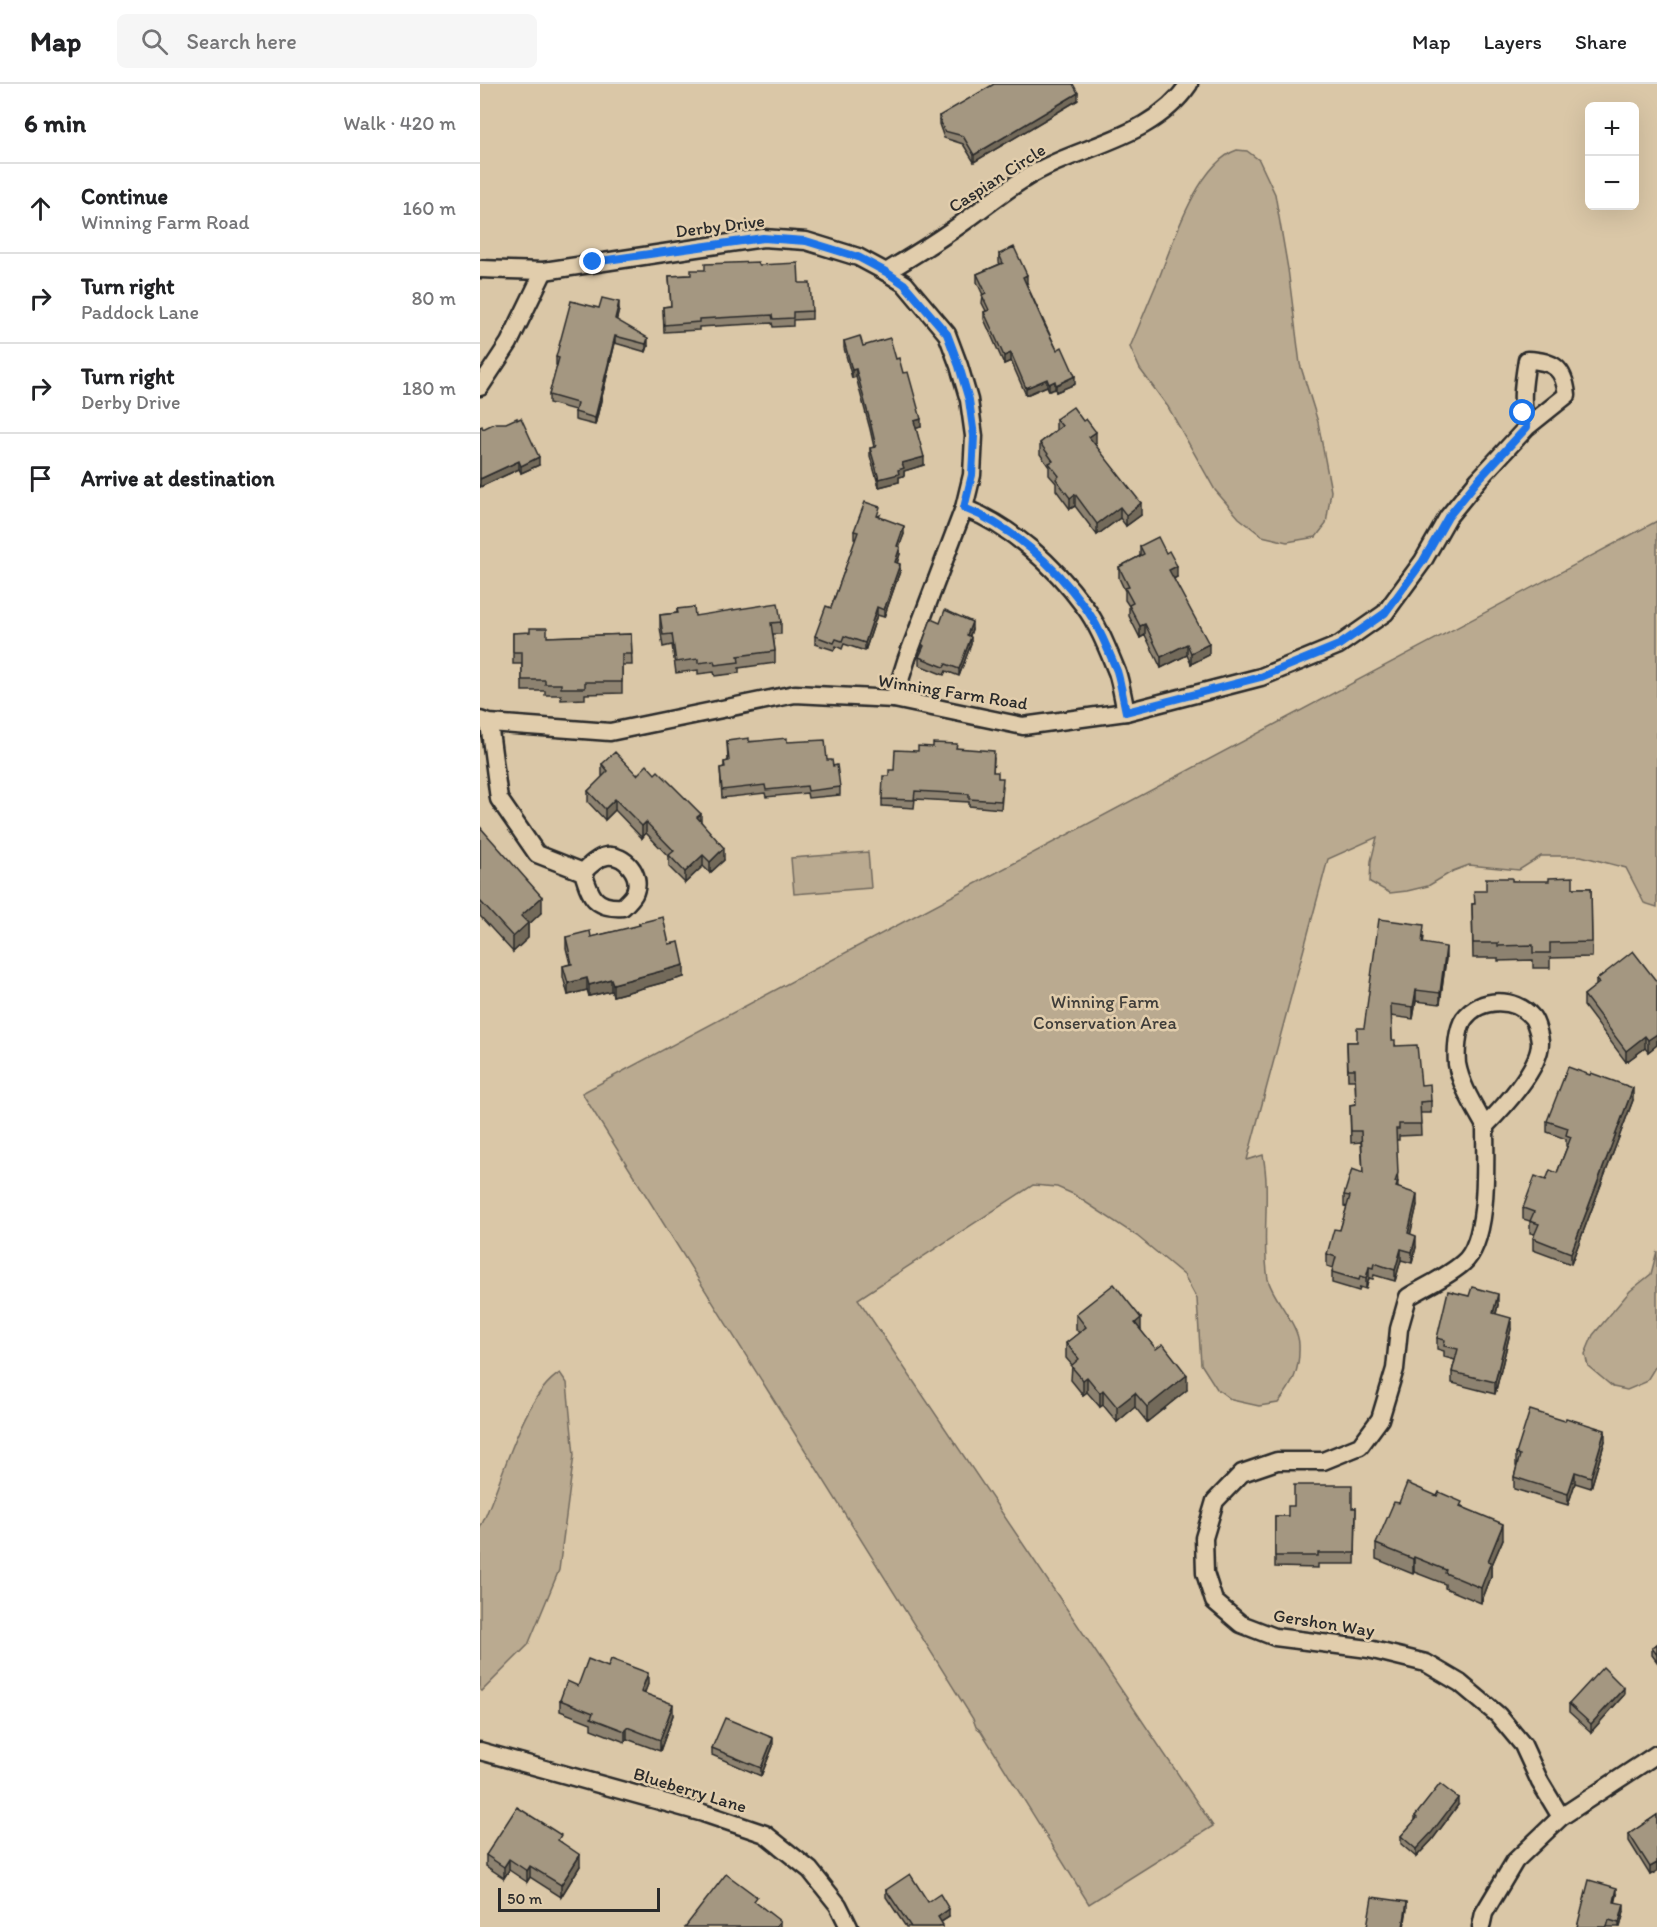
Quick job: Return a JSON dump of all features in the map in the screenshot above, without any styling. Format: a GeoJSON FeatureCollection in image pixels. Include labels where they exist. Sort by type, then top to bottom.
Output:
{"type":"FeatureCollection","features":[{"type":"Feature","properties":{"kind":"street","name":"Caspian Circle"},"geometry":{"type":"LineString","coordinates":[[886,272],[946,235],[1023,179],[1059,159],[1102,145],[1147,124],[1178,100],[1189,84]]}},
{"type":"Feature","properties":{"kind":"street","name":"Derby Drive"},"geometry":{"type":"LineString","coordinates":[[480,269],[544,270],[763,238],[806,241],[858,257],[904,284],[947,334],[969,400],[974,436],[972,475],[964,508],[907,658],[894,699]]}},
{"type":"Feature","properties":{"kind":"street"},"geometry":{"type":"LineString","coordinates":[[480,387],[509,343],[544,270]]}},
{"type":"Feature","properties":{"kind":"street","name":"Winning Farm Road"},"geometry":{"type":"LineString","coordinates":[[484,722],[610,732],[795,694],[894,699],[1023,726],[1126,712],[1261,677],[1339,645],[1385,613],[1423,561],[1448,517],[1527,427]]}},
{"type":"Feature","properties":{"kind":"street"},"geometry":{"type":"LineString","coordinates":[[964,508],[987,517],[1010,533],[1048,565],[1085,607],[1118,674],[1126,712]]}},
{"type":"Feature","properties":{"kind":"street"},"geometry":{"type":"LineString","coordinates":[[484,722],[499,799],[537,854],[583,872]]}},
{"type":"Feature","properties":{"kind":"street","name":"Gershon Way"},"geometry":{"type":"LineString","coordinates":[[1485,1126],[1501,1111],[1534,1065],[1540,1044],[1534,1018],[1517,1005],[1499,1002],[1479,1006],[1464,1020],[1458,1038],[1457,1063],[1464,1088],[1485,1126],[1484,1203],[1480,1234],[1465,1262],[1408,1297],[1399,1329],[1395,1369],[1380,1419],[1360,1446],[1323,1461],[1277,1461],[1242,1473],[1215,1501],[1204,1538],[1204,1573],[1214,1601],[1241,1624],[1275,1637],[1369,1648],[1426,1663],[1460,1683],[1498,1715],[1523,1745],[1560,1817]]}},
{"type":"Feature","properties":{"kind":"street","name":"Blueberry Lane"},"geometry":{"type":"LineString","coordinates":[[480,1751],[703,1813],[765,1834],[810,1870],[838,1905],[849,1927]]}},
{"type":"Feature","properties":{"kind":"street"},"geometry":{"type":"LineString","coordinates":[[1481,1927],[1484,1913],[1515,1861],[1560,1817],[1657,1754]]}},
{"type":"Feature","properties":{"kind":"green space"},"geometry":{"type":"Polygon","coordinates":[[[1237,150],[1247,151],[1259,160],[1275,194],[1288,269],[1300,364],[1318,422],[1331,491],[1326,524],[1316,537],[1287,542],[1262,536],[1239,518],[1215,490],[1168,407],[1140,369],[1130,347],[1189,205],[1210,170],[1223,158],[1237,150]]]}},
{"type":"Feature","properties":{"kind":"green space","name":"Winning Farm Conservation Area"},"geometry":{"type":"Polygon","coordinates":[[[1657,521],[1657,907],[1644,903],[1626,868],[1581,856],[1541,856],[1519,870],[1469,865],[1453,871],[1428,886],[1390,893],[1370,882],[1371,861],[1377,837],[1328,859],[1247,1160],[1263,1155],[1268,1279],[1298,1337],[1298,1362],[1294,1376],[1278,1403],[1259,1406],[1232,1400],[1217,1389],[1201,1364],[1197,1299],[1184,1275],[1137,1236],[1073,1194],[1057,1187],[1033,1185],[858,1299],[1213,1826],[1089,1904],[981,1731],[976,1727],[582,1093],[1657,521]]]}},
{"type":"Feature","properties":{"kind":"green space"},"geometry":{"type":"Polygon","coordinates":[[[868,852],[871,888],[794,894],[791,858],[868,852]]]}},
{"type":"Feature","properties":{"kind":"green space"},"geometry":{"type":"Polygon","coordinates":[[[1657,1251],[1657,1364],[1646,1382],[1627,1390],[1613,1387],[1588,1366],[1585,1354],[1593,1335],[1630,1291],[1651,1274],[1657,1251]]]}},
{"type":"Feature","properties":{"kind":"green space"},"geometry":{"type":"Polygon","coordinates":[[[560,1373],[567,1383],[574,1455],[559,1570],[528,1645],[482,1691],[480,1690],[480,1528],[523,1422],[546,1385],[560,1373]]]}},
{"type":"Feature","properties":{"kind":"building"},"geometry":{"type":"Polygon","coordinates":[[[994,84],[1073,84],[1078,93],[974,155],[963,136],[944,131],[939,116],[994,84]]]}},
{"type":"Feature","properties":{"kind":"building"},"geometry":{"type":"Polygon","coordinates":[[[1014,247],[1027,275],[1023,277],[1045,326],[1057,350],[1062,347],[1075,376],[1056,385],[1055,381],[1049,384],[1047,379],[1026,388],[1011,353],[1004,356],[984,312],[989,310],[982,295],[986,293],[977,274],[1003,263],[999,254],[1014,247]]]}},
{"type":"Feature","properties":{"kind":"building"},"geometry":{"type":"Polygon","coordinates":[[[758,262],[759,265],[798,263],[799,283],[810,283],[812,311],[793,312],[793,318],[773,319],[772,315],[699,319],[699,322],[664,325],[663,307],[671,306],[669,276],[691,275],[691,270],[705,270],[705,264],[758,262]]]}},
{"type":"Feature","properties":{"kind":"building"},"geometry":{"type":"Polygon","coordinates":[[[602,298],[619,302],[615,319],[648,338],[646,344],[615,336],[595,418],[575,412],[577,403],[549,395],[559,358],[556,357],[571,301],[599,308],[602,298]]]}},
{"type":"Feature","properties":{"kind":"building"},"geometry":{"type":"Polygon","coordinates":[[[860,336],[863,346],[890,338],[903,373],[908,372],[921,419],[914,421],[924,457],[902,463],[904,468],[898,470],[899,474],[879,479],[870,448],[876,447],[870,421],[856,369],[852,370],[844,341],[860,336]]]}},
{"type":"Feature","properties":{"kind":"building"},"geometry":{"type":"Polygon","coordinates":[[[1073,407],[1083,421],[1086,419],[1096,432],[1089,437],[1141,503],[1126,515],[1120,507],[1097,524],[1075,494],[1070,498],[1056,479],[1059,476],[1049,463],[1053,461],[1040,443],[1062,426],[1056,419],[1073,407]]]}},
{"type":"Feature","properties":{"kind":"building"},"geometry":{"type":"Polygon","coordinates":[[[517,418],[517,420],[521,418],[539,457],[521,466],[519,461],[480,479],[480,427],[482,426],[483,429],[495,423],[506,423],[517,418]]]}},
{"type":"Feature","properties":{"kind":"building"},"geometry":{"type":"Polygon","coordinates":[[[865,502],[880,507],[877,516],[904,526],[897,546],[900,547],[895,562],[900,564],[884,610],[877,607],[865,643],[844,636],[842,641],[836,639],[834,643],[815,636],[826,606],[831,608],[858,532],[854,531],[865,502]]]}},
{"type":"Feature","properties":{"kind":"building"},"geometry":{"type":"Polygon","coordinates":[[[1158,537],[1166,553],[1169,551],[1177,566],[1169,570],[1209,644],[1191,653],[1187,644],[1161,657],[1145,624],[1140,626],[1129,605],[1133,603],[1125,588],[1129,587],[1119,567],[1144,554],[1140,546],[1158,537]]]}},
{"type":"Feature","properties":{"kind":"building"},"geometry":{"type":"Polygon","coordinates":[[[778,603],[781,622],[771,623],[775,651],[738,656],[739,662],[715,665],[714,661],[698,663],[698,659],[676,662],[672,634],[663,635],[660,615],[678,613],[677,609],[694,607],[695,616],[778,603]]]}},
{"type":"Feature","properties":{"kind":"building"},"geometry":{"type":"Polygon","coordinates":[[[945,610],[972,622],[967,635],[971,637],[959,669],[946,664],[944,667],[919,657],[931,619],[940,623],[945,610]]]}},
{"type":"Feature","properties":{"kind":"building"},"geometry":{"type":"Polygon","coordinates":[[[530,628],[547,628],[547,637],[631,634],[632,654],[622,654],[622,682],[585,682],[585,688],[561,688],[561,684],[545,684],[545,680],[522,680],[522,652],[513,652],[513,633],[530,632],[530,628]]]}},
{"type":"Feature","properties":{"kind":"building"},"geometry":{"type":"Polygon","coordinates":[[[749,738],[749,742],[787,738],[787,742],[825,740],[827,760],[832,760],[833,766],[837,765],[840,787],[808,791],[807,786],[766,790],[765,785],[722,790],[720,768],[725,767],[724,762],[729,761],[727,741],[749,738]]]}},
{"type":"Feature","properties":{"kind":"building"},"geometry":{"type":"Polygon","coordinates":[[[933,743],[957,744],[956,748],[994,751],[993,772],[998,772],[998,778],[1003,778],[1001,801],[969,799],[969,794],[915,791],[914,800],[882,799],[883,776],[889,776],[889,770],[894,770],[895,750],[918,751],[918,746],[933,747],[933,743]]]}},
{"type":"Feature","properties":{"kind":"building"},"geometry":{"type":"Polygon","coordinates":[[[615,752],[637,775],[647,765],[655,774],[658,771],[701,814],[697,817],[724,848],[710,862],[703,855],[685,872],[669,855],[674,851],[646,822],[642,826],[615,799],[605,809],[588,791],[608,771],[602,764],[615,752]]]}},
{"type":"Feature","properties":{"kind":"building"},"geometry":{"type":"Polygon","coordinates":[[[480,827],[542,897],[521,916],[528,923],[513,937],[480,901],[480,827]]]}},
{"type":"Feature","properties":{"kind":"building"},"geometry":{"type":"Polygon","coordinates":[[[1573,877],[1573,888],[1591,888],[1592,942],[1550,943],[1550,953],[1533,953],[1533,945],[1498,946],[1498,943],[1473,943],[1474,891],[1486,891],[1486,878],[1549,881],[1549,878],[1573,877]]]}},
{"type":"Feature","properties":{"kind":"building"},"geometry":{"type":"Polygon","coordinates":[[[663,917],[669,944],[679,942],[684,965],[613,984],[611,979],[589,985],[587,978],[568,983],[563,966],[572,964],[566,937],[590,931],[591,937],[663,917]]]}},
{"type":"Feature","properties":{"kind":"building"},"geometry":{"type":"Polygon","coordinates":[[[1379,919],[1424,925],[1422,943],[1446,947],[1440,993],[1416,990],[1413,1007],[1391,1004],[1392,1040],[1395,1040],[1395,1046],[1417,1045],[1421,1085],[1430,1084],[1431,1101],[1420,1102],[1421,1124],[1399,1124],[1399,1129],[1396,1129],[1398,1173],[1395,1182],[1398,1182],[1396,1187],[1417,1194],[1408,1233],[1416,1236],[1412,1252],[1401,1249],[1395,1270],[1374,1263],[1373,1268],[1369,1267],[1366,1278],[1360,1276],[1359,1280],[1332,1272],[1336,1257],[1327,1254],[1334,1229],[1340,1230],[1350,1196],[1344,1195],[1352,1169],[1363,1173],[1361,1131],[1351,1131],[1350,1105],[1356,1104],[1355,1069],[1348,1069],[1347,1042],[1357,1042],[1357,1028],[1364,1028],[1379,919]]]}},
{"type":"Feature","properties":{"kind":"building"},"geometry":{"type":"Polygon","coordinates":[[[1633,951],[1657,982],[1657,1034],[1648,1040],[1645,1036],[1626,1051],[1584,995],[1599,983],[1596,980],[1633,951]]]}},
{"type":"Feature","properties":{"kind":"building"},"geometry":{"type":"Polygon","coordinates":[[[1568,1067],[1633,1088],[1571,1253],[1533,1238],[1539,1224],[1530,1221],[1534,1212],[1523,1208],[1535,1176],[1546,1180],[1550,1170],[1557,1173],[1571,1137],[1566,1135],[1568,1128],[1547,1121],[1568,1067]]]}},
{"type":"Feature","properties":{"kind":"building"},"geometry":{"type":"Polygon","coordinates":[[[1114,1284],[1141,1318],[1135,1323],[1156,1349],[1163,1344],[1187,1375],[1147,1407],[1135,1393],[1117,1407],[1103,1390],[1100,1393],[1087,1377],[1083,1380],[1071,1366],[1079,1359],[1066,1343],[1086,1327],[1076,1314],[1114,1284]]]}},
{"type":"Feature","properties":{"kind":"building"},"geometry":{"type":"Polygon","coordinates":[[[1472,1287],[1498,1294],[1493,1313],[1511,1318],[1495,1382],[1452,1372],[1458,1349],[1444,1346],[1445,1340],[1437,1338],[1448,1291],[1469,1296],[1472,1287]]]}},
{"type":"Feature","properties":{"kind":"building"},"geometry":{"type":"Polygon","coordinates":[[[1530,1410],[1605,1430],[1591,1477],[1575,1472],[1568,1494],[1514,1477],[1520,1455],[1516,1454],[1530,1410]]]}},
{"type":"Feature","properties":{"kind":"building"},"geometry":{"type":"Polygon","coordinates":[[[1407,1483],[1437,1496],[1439,1492],[1462,1502],[1460,1506],[1503,1524],[1488,1561],[1491,1562],[1481,1588],[1445,1573],[1446,1570],[1376,1544],[1394,1502],[1399,1503],[1407,1483]]]}},
{"type":"Feature","properties":{"kind":"building"},"geometry":{"type":"Polygon","coordinates":[[[1294,1485],[1352,1485],[1352,1508],[1356,1508],[1355,1553],[1275,1556],[1275,1516],[1288,1516],[1288,1506],[1294,1506],[1294,1485]]]}},
{"type":"Feature","properties":{"kind":"building"},"geometry":{"type":"Polygon","coordinates":[[[1657,1644],[1657,1655],[1652,1648],[1657,1644]]]}},
{"type":"Feature","properties":{"kind":"building"},"geometry":{"type":"Polygon","coordinates":[[[588,1659],[608,1667],[611,1659],[648,1673],[641,1692],[673,1704],[660,1740],[627,1727],[625,1731],[591,1718],[593,1713],[560,1700],[567,1681],[578,1686],[588,1659]]]}},
{"type":"Feature","properties":{"kind":"building"},"geometry":{"type":"Polygon","coordinates":[[[1603,1667],[1624,1688],[1591,1724],[1569,1704],[1603,1667]]]}},
{"type":"Feature","properties":{"kind":"building"},"geometry":{"type":"Polygon","coordinates":[[[725,1718],[773,1738],[761,1768],[712,1748],[725,1718]]]}},
{"type":"Feature","properties":{"kind":"building"},"geometry":{"type":"Polygon","coordinates":[[[1440,1784],[1458,1798],[1416,1849],[1401,1836],[1417,1818],[1415,1816],[1440,1784]]]}},
{"type":"Feature","properties":{"kind":"building"},"geometry":{"type":"Polygon","coordinates":[[[517,1807],[561,1835],[558,1840],[580,1855],[561,1885],[530,1866],[527,1871],[509,1859],[504,1867],[486,1855],[517,1807]]]}},
{"type":"Feature","properties":{"kind":"building"},"geometry":{"type":"Polygon","coordinates":[[[1657,1815],[1657,1863],[1650,1867],[1629,1834],[1657,1815]]]}},
{"type":"Feature","properties":{"kind":"building"},"geometry":{"type":"Polygon","coordinates":[[[726,1874],[757,1897],[754,1901],[780,1921],[775,1927],[685,1927],[726,1874]]]}},
{"type":"Feature","properties":{"kind":"building"},"geometry":{"type":"Polygon","coordinates":[[[910,1874],[928,1902],[940,1894],[949,1909],[938,1917],[943,1925],[911,1927],[886,1890],[910,1874]]]}},
{"type":"Feature","properties":{"kind":"building"},"geometry":{"type":"Polygon","coordinates":[[[1589,1880],[1617,1888],[1614,1902],[1624,1904],[1619,1923],[1609,1920],[1607,1927],[1577,1927],[1589,1880]]]}},
{"type":"Feature","properties":{"kind":"building"},"geometry":{"type":"Polygon","coordinates":[[[1372,1897],[1407,1902],[1403,1927],[1367,1927],[1372,1897]]]}},
{"type":"Feature","properties":{"kind":"route"},"geometry":{"type":"LineString","coordinates":[[593,262],[763,238],[806,241],[858,257],[904,284],[947,334],[969,400],[974,436],[972,475],[964,508],[987,517],[1010,533],[1048,565],[1085,607],[1118,674],[1126,712],[1180,696],[1261,677],[1339,645],[1385,613],[1423,561],[1448,517],[1527,427],[1523,413]]}}]}
